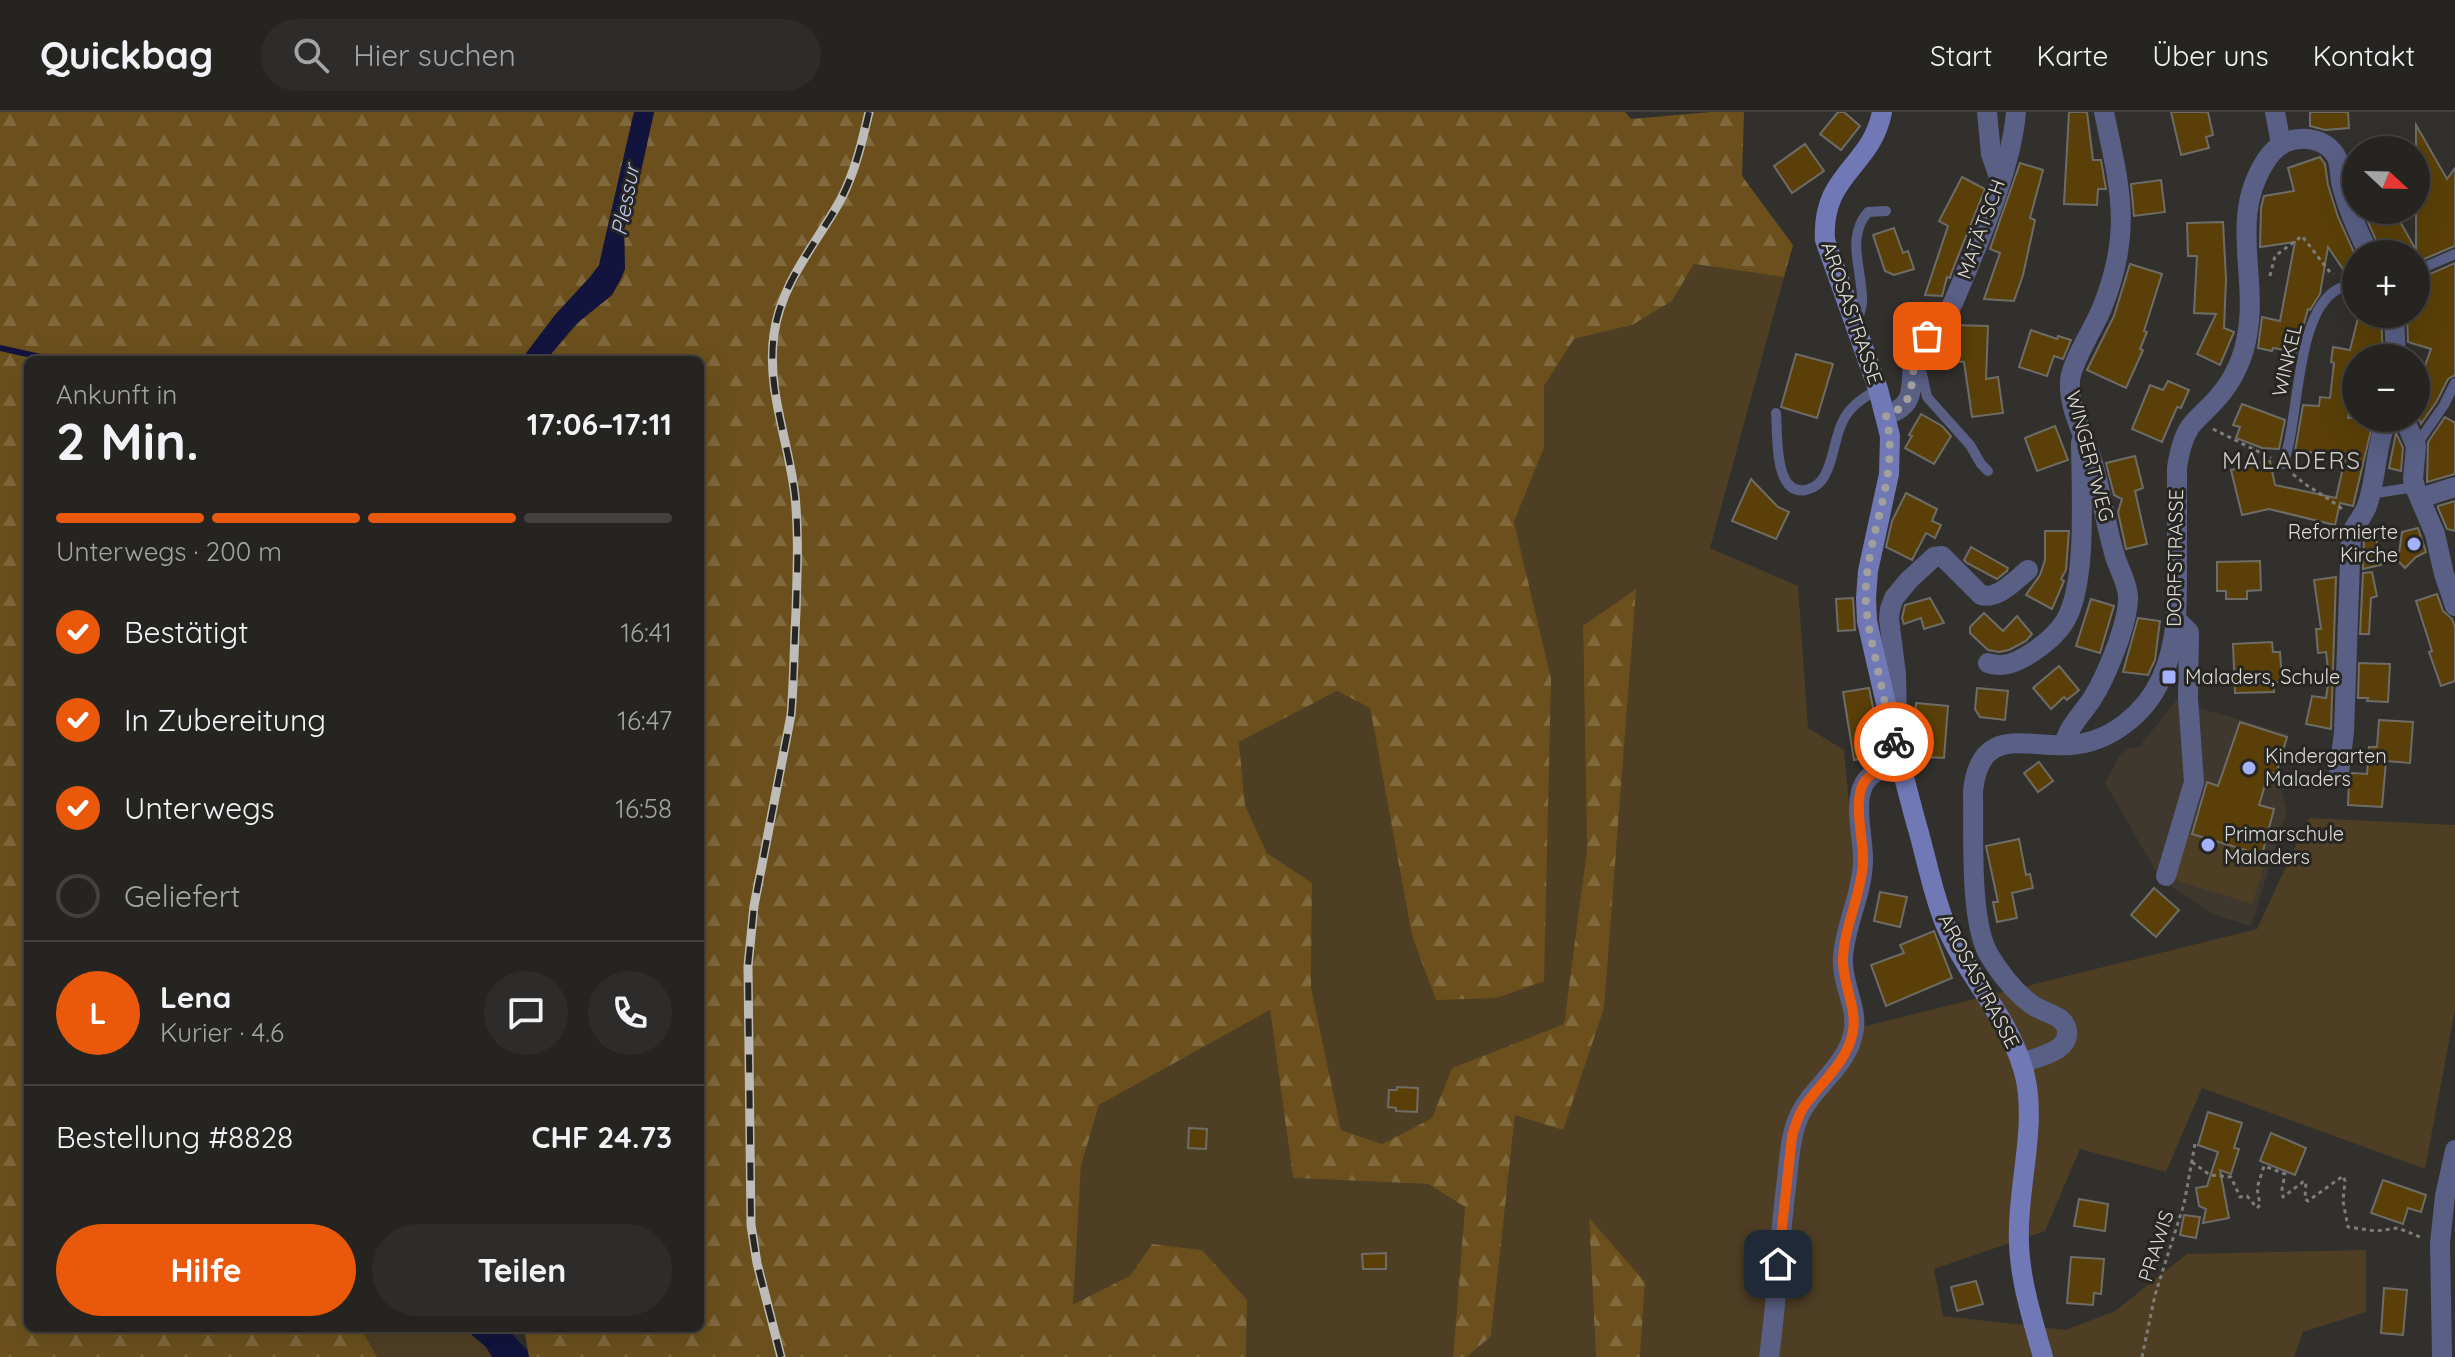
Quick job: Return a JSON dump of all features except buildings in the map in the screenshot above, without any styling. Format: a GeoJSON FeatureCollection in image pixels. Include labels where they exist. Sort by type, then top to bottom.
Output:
{"type":"FeatureCollection","features":[{"type":"Feature","properties":{"kind":"main road","name":"AROSASTRASSE"},"geometry":{"type":"LineString","coordinates":[[1882,112],[1869,146],[1832,193],[1825,218],[1825,240],[1878,389],[1890,436],[1891,461],[1870,555],[1867,621],[1892,734],[1942,917],[1963,959],[2000,1019],[2026,1078],[2028,1106],[2019,1255],[2022,1281],[2043,1357]]}},
{"type":"Feature","properties":{"kind":"street"},"geometry":{"type":"LineString","coordinates":[[1987,112],[1991,154],[2000,180]]}},
{"type":"Feature","properties":{"kind":"street","name":"MATÄTSCH"},"geometry":{"type":"LineString","coordinates":[[1886,415],[1900,411],[1906,404],[1920,343],[1940,323],[1954,301],[2000,180],[2016,112]]}},
{"type":"Feature","properties":{"kind":"street","name":"WINGERTWEG"},"geometry":{"type":"LineString","coordinates":[[2064,745],[2068,731],[2104,676],[2128,603],[2126,584],[2116,558],[2094,467],[2081,434],[2070,379],[2104,303],[2115,269],[2122,227],[2120,189],[2104,112]]}},
{"type":"Feature","properties":{"kind":"street"},"geometry":{"type":"LineString","coordinates":[[2275,112],[2281,144],[2300,138],[2315,140],[2329,147],[2338,159],[2341,184],[2362,240]]}},
{"type":"Feature","properties":{"kind":"street","name":"DORFSTRASSE"},"geometry":{"type":"LineString","coordinates":[[2021,1063],[2059,1049],[2066,1040],[2067,1029],[2061,1018],[2021,997],[1988,954],[1980,936],[1976,913],[1974,776],[1990,751],[2003,743],[2064,745],[2105,736],[2126,723],[2146,703],[2162,678],[2175,634],[2179,455],[2189,428],[2223,391],[2243,355],[2250,316],[2246,210],[2260,169],[2281,144]]}},
{"type":"Feature","properties":{"kind":"street"},"geometry":{"type":"LineString","coordinates":[[2339,773],[2344,732],[2351,534],[2364,514],[2384,432]]}},
{"type":"Feature","properties":{"kind":"street"},"geometry":{"type":"LineString","coordinates":[[2410,432],[2416,446],[2413,479],[2435,534],[2455,606]]}},
{"type":"Feature","properties":{"kind":"street"},"geometry":{"type":"LineString","coordinates":[[1988,663],[2009,665],[2037,649],[2063,625],[2070,611],[2079,571],[2081,434]]}},
{"type":"Feature","properties":{"kind":"street"},"geometry":{"type":"LineString","coordinates":[[2417,493],[2455,487]]}},
{"type":"Feature","properties":{"kind":"street"},"geometry":{"type":"LineString","coordinates":[[1892,734],[1897,720],[1896,674],[1889,619],[1894,598],[1934,557],[1942,556],[1981,595],[1987,597],[1995,595],[2028,570]]}},
{"type":"Feature","properties":{"kind":"street"},"geometry":{"type":"LineString","coordinates":[[2166,876],[2194,782],[2188,698],[2189,632],[2176,619]]}},
{"type":"Feature","properties":{"kind":"street"},"geometry":{"type":"LineString","coordinates":[[1769,1357],[1792,1136],[1802,1109],[1843,1056],[1854,1029],[1843,959],[1863,862],[1859,797],[1871,774],[1900,765]]}},
{"type":"Feature","properties":{"kind":"street"},"geometry":{"type":"LineString","coordinates":[[2442,1357],[2440,1243],[2445,1196],[2455,1150]]}},
{"type":"Feature","properties":{"kind":"lane"},"geometry":{"type":"LineString","coordinates":[[1855,327],[1862,303],[1856,242],[1859,222],[1868,212],[1886,211]]}},
{"type":"Feature","properties":{"kind":"lane"},"geometry":{"type":"LineString","coordinates":[[2430,265],[2455,254]]}},
{"type":"Feature","properties":{"kind":"lane","name":"WINKEL"},"geometry":{"type":"LineString","coordinates":[[2283,464],[2289,449],[2298,374],[2312,325],[2328,296],[2342,288]]}},
{"type":"Feature","properties":{"kind":"lane"},"geometry":{"type":"LineString","coordinates":[[1913,367],[1922,374],[1927,397],[1970,445],[1988,471]]}},
{"type":"Feature","properties":{"kind":"lane"},"geometry":{"type":"LineString","coordinates":[[2416,446],[2455,383]]}},
{"type":"Feature","properties":{"kind":"lane"},"geometry":{"type":"LineString","coordinates":[[1776,413],[1780,473],[1792,487],[1809,490],[1823,479],[1843,420],[1858,401],[1878,389]]}},
{"type":"Feature","properties":{"kind":"lane"},"geometry":{"type":"LineString","coordinates":[[2370,494],[2417,493]]}},
{"type":"Feature","properties":{"kind":"path"},"geometry":{"type":"LineString","coordinates":[[2267,285],[2275,256],[2302,236],[2329,271],[2342,279]]}},
{"type":"Feature","properties":{"kind":"path","name":"PRAWIS"},"geometry":{"type":"LineString","coordinates":[[2142,1357],[2155,1295],[2184,1204],[2195,1144]]}},
{"type":"Feature","properties":{"kind":"path"},"geometry":{"type":"LineString","coordinates":[[2192,1162],[2210,1175],[2231,1177],[2240,1197],[2247,1196],[2257,1208],[2260,1205],[2257,1188],[2264,1166],[2285,1174],[2283,1197],[2306,1182],[2305,1199],[2308,1201],[2343,1176],[2343,1201],[2348,1227],[2376,1231],[2398,1228],[2423,1238]]}},
{"type":"Feature","properties":{"kind":"shaded area"},"geometry":{"type":"Polygon","coordinates":[[[1694,264],[1784,277],[1710,548],[1798,586],[1808,728],[1844,750],[1855,868],[1833,952],[1862,1027],[2257,929],[2309,818],[2455,825],[2455,1009],[2425,1169],[2202,1088],[2166,1172],[2080,1149],[2045,1231],[1934,1269],[1943,1316],[2066,1330],[2115,1311],[2187,1254],[2366,1250],[2366,1312],[2303,1332],[2294,1357],[1640,1357],[1645,1282],[1589,1220],[1596,1357],[1467,1357],[1491,1336],[1515,1114],[1604,1008],[1583,627],[1587,849],[1564,1024],[1452,1068],[1432,1118],[1382,1144],[1341,1130],[1311,987],[1312,884],[1267,853],[1245,805],[1239,741],[1337,691],[1370,708],[1412,936],[1436,1000],[1551,678],[1514,522],[1544,448],[1544,386],[1574,339],[1632,325],[1672,301],[1694,264]]]}},
{"type":"Feature","properties":{"kind":"shaded area","name":"Primarschule Maladers"},"geometry":{"type":"Polygon","coordinates":[[[2179,697],[2196,707],[2289,734],[2277,777],[2287,810],[2251,926],[2215,915],[2161,880],[2105,783],[2119,756],[2127,749],[2139,747],[2179,697]]]}},
{"type":"Feature","properties":{"kind":"shaded area"},"geometry":{"type":"Polygon","coordinates":[[[2186,832],[2267,856],[2252,904],[2171,879],[2186,832]]]}},
{"type":"Feature","properties":{"kind":"shaded area"},"geometry":{"type":"Polygon","coordinates":[[[1270,1010],[1293,1178],[1428,1184],[1465,1207],[1453,1357],[1246,1357],[1247,1300],[1152,1244],[1130,1276],[1072,1304],[1081,1166],[1099,1105],[1270,1010]]]}},
{"type":"Feature","properties":{"kind":"shaded area"},"geometry":{"type":"Polygon","coordinates":[[[363,1332],[469,1332],[486,1347],[492,1357],[377,1357],[363,1332]]]}},
{"type":"Feature","properties":{"kind":"green space"},"geometry":{"type":"Polygon","coordinates":[[[0,112],[634,112],[599,265],[524,356],[24,356],[24,1332],[363,1332],[377,1357],[0,1357],[0,112]]]}},
{"type":"Feature","properties":{"kind":"green space"},"geometry":{"type":"Polygon","coordinates":[[[654,112],[1625,112],[1631,119],[1744,112],[1742,176],[1793,245],[1784,277],[1694,264],[1672,301],[1632,325],[1574,339],[1544,386],[1544,448],[1514,522],[1551,678],[1544,981],[1496,998],[1436,1000],[1412,936],[1370,708],[1337,691],[1239,742],[1245,805],[1267,853],[1312,883],[1311,987],[1341,1130],[1382,1144],[1432,1118],[1452,1068],[1564,1024],[1587,849],[1583,626],[1636,589],[1604,1008],[1563,1130],[1515,1115],[1491,1336],[1467,1357],[1453,1357],[1465,1207],[1428,1184],[1293,1178],[1270,1010],[1099,1105],[1081,1166],[1073,1304],[1130,1276],[1152,1244],[1202,1250],[1247,1300],[1246,1357],[529,1357],[525,1332],[704,1332],[704,356],[549,356],[625,269],[624,229],[636,194],[654,112]]]}},
{"type":"Feature","properties":{"kind":"green space"},"geometry":{"type":"Polygon","coordinates":[[[1589,1218],[1645,1282],[1640,1357],[1596,1357],[1589,1218]]]}},
{"type":"Feature","properties":{"kind":"water","name":"Plessur"},"geometry":{"type":"Polygon","coordinates":[[[634,112],[654,112],[636,194],[624,229],[625,269],[621,279],[612,295],[575,325],[549,356],[524,356],[599,265],[634,112]]]}},
{"type":"Feature","properties":{"kind":"water"},"geometry":{"type":"Polygon","coordinates":[[[469,1332],[510,1332],[527,1350],[529,1357],[492,1357],[486,1347],[469,1332]]]}},
{"type":"Feature","properties":{"kind":"waterway"},"geometry":{"type":"LineString","coordinates":[[0,348],[36,356]]}},
{"type":"Feature","properties":{"kind":"railway"},"geometry":{"type":"LineString","coordinates":[[781,1357],[757,1263],[751,1225],[748,966],[754,906],[791,715],[796,612],[795,496],[776,395],[772,355],[784,297],[846,189],[869,112]]}},
{"type":"Feature","properties":{"kind":"way so far"},"geometry":{"type":"LineString","coordinates":[[1894,742],[1867,621],[1866,585],[1891,461],[1886,415],[1900,411],[1909,400],[1914,359],[1920,343],[1927,336]]}},
{"type":"Feature","properties":{"kind":"place","name":"Reformierte Kirche"},"geometry":{"type":"Point","coordinates":[2414,544]}},
{"type":"Feature","properties":{"kind":"place","name":"Maladers, Schule"},"geometry":{"type":"Point","coordinates":[2169,677]}},
{"type":"Feature","properties":{"kind":"place","name":"Kindergarten Maladers"},"geometry":{"type":"Point","coordinates":[2249,768]}},
{"type":"Feature","properties":{"kind":"place","name":"Primarschule Maladers"},"geometry":{"type":"Point","coordinates":[2208,845]}},
{"type":"Feature","properties":{"kind":"district","name":"MALADERS"},"geometry":{"type":"Point","coordinates":[2292,461]}},
{"type":"Feature","properties":{"kind":"route"},"geometry":{"type":"LineString","coordinates":[[1778,1264],[1792,1136],[1802,1109],[1843,1056],[1854,1029],[1843,959],[1863,862],[1859,797],[1871,774],[1900,765],[1894,742]]}}]}
